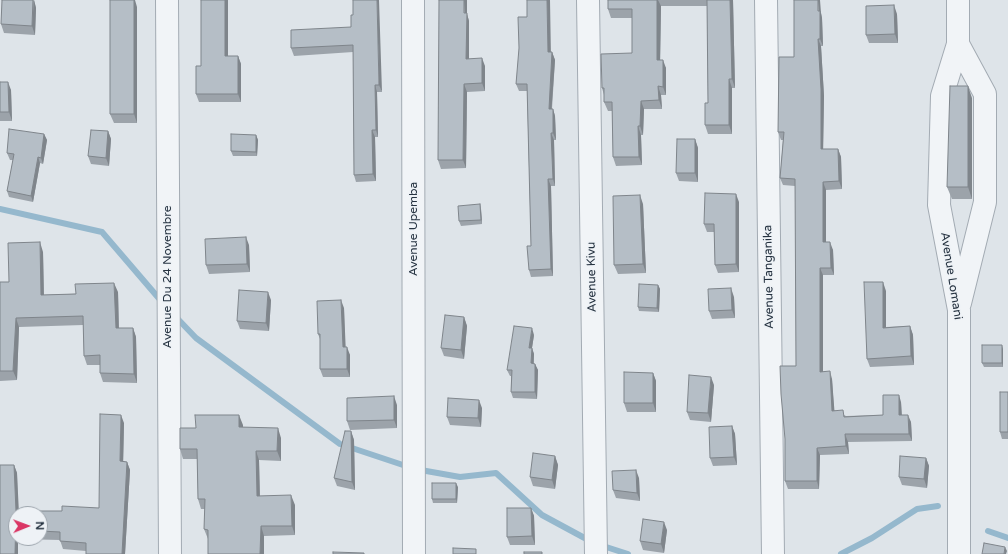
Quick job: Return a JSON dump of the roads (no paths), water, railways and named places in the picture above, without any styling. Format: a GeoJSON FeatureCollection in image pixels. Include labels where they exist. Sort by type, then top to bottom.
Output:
{"type":"FeatureCollection","features":[{"type":"Feature","properties":{"kind":"street","name":"Avenue Du 24 Novembre"},"geometry":{"type":"LineString","coordinates":[[167,0],[170,554]]}},
{"type":"Feature","properties":{"kind":"street","name":"Avenue Upemba"},"geometry":{"type":"LineString","coordinates":[[413,0],[414,554]]}},
{"type":"Feature","properties":{"kind":"street","name":"Avenue Kivu"},"geometry":{"type":"LineString","coordinates":[[588,0],[596,554]]}},
{"type":"Feature","properties":{"kind":"street","name":"Avenue Tanganika"},"geometry":{"type":"LineString","coordinates":[[766,0],[773,554]]}},
{"type":"Feature","properties":{"kind":"street","name":"Avenue Lomani"},"geometry":{"type":"LineString","coordinates":[[958,0],[958,44],[942,96],[939,205],[959,310],[959,554]]}},
{"type":"Feature","properties":{"kind":"street"},"geometry":{"type":"LineString","coordinates":[[958,44],[984,94],[985,202],[959,310]]}},
{"type":"Feature","properties":{"kind":"waterway"},"geometry":{"type":"LineString","coordinates":[[0,209],[102,232],[162,302]]}},
{"type":"Feature","properties":{"kind":"waterway"},"geometry":{"type":"LineString","coordinates":[[175,316],[196,338],[340,444],[415,469],[460,477],[496,473],[542,515],[592,542]]}},
{"type":"Feature","properties":{"kind":"waterway"},"geometry":{"type":"LineString","coordinates":[[841,554],[872,538],[917,509],[938,506]]}},
{"type":"Feature","properties":{"kind":"waterway"},"geometry":{"type":"LineString","coordinates":[[988,531],[1008,538]]}},
{"type":"Feature","properties":{"kind":"waterway"},"geometry":{"type":"LineString","coordinates":[[600,545],[628,554]]}}]}
